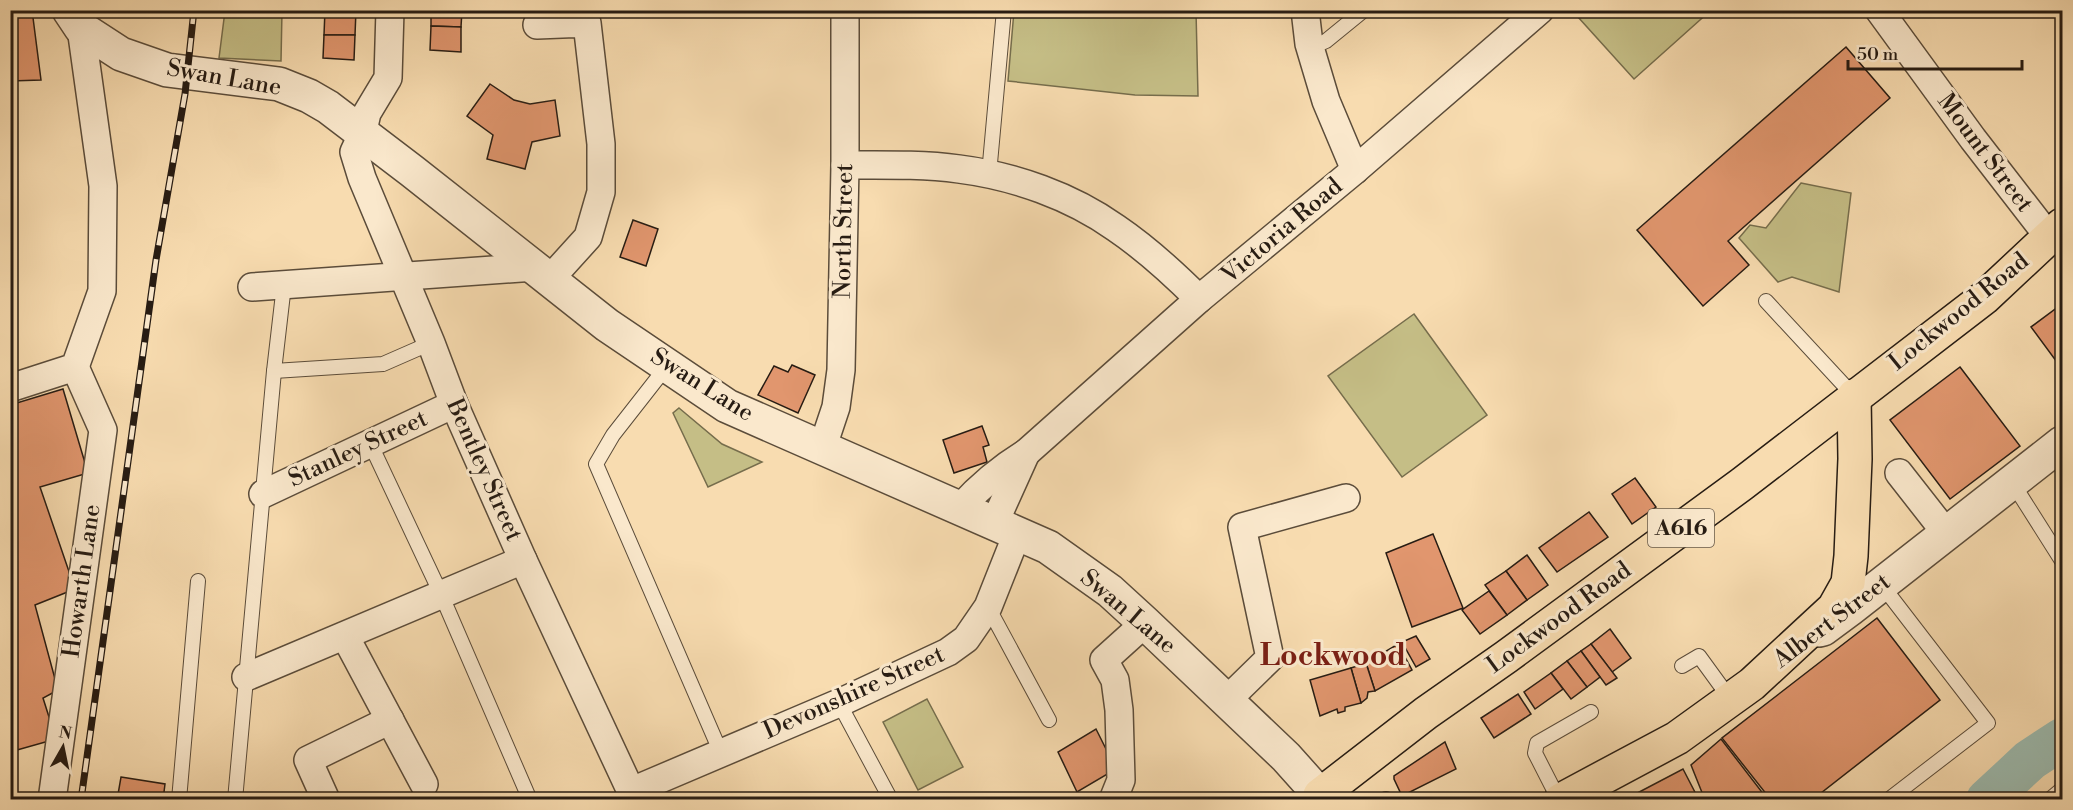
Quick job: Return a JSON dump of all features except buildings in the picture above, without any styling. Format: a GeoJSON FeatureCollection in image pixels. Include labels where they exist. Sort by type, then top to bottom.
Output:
{"type":"FeatureCollection","features":[{"type":"Feature","properties":{"kind":"main road","name":"Lockwood Road"},"geometry":{"type":"LineString","coordinates":[[1323,798],[1426,713],[1742,484],[1984,298],[2056,231]]}},
{"type":"Feature","properties":{"kind":"main road"},"geometry":{"type":"LineString","coordinates":[[1810,632],[1834,608],[1848,583],[1855,459],[1854,396]]}},
{"type":"Feature","properties":{"kind":"main road","name":"Albert Street"},"geometry":{"type":"LineString","coordinates":[[1560,800],[1677,738],[1752,684],[1810,632]]}},
{"type":"Feature","properties":{"kind":"street","name":"Bentley Street"},"geometry":{"type":"LineString","coordinates":[[390,10],[388,78],[367,113],[362,135],[354,152],[362,178],[454,404],[523,560],[634,795]]}},
{"type":"Feature","properties":{"kind":"street","name":"North Street"},"geometry":{"type":"LineString","coordinates":[[822,449],[836,407],[841,370],[845,165],[844,10]]}},
{"type":"Feature","properties":{"kind":"street"},"geometry":{"type":"LineString","coordinates":[[1305,10],[1310,48],[1326,100],[1355,170]]}},
{"type":"Feature","properties":{"kind":"street","name":"Victoria Road"},"geometry":{"type":"LineString","coordinates":[[960,508],[981,485],[1000,469],[1026,453],[1199,299],[1355,170],[1540,10]]}},
{"type":"Feature","properties":{"kind":"street","name":"Mount Street"},"geometry":{"type":"LineString","coordinates":[[1879,10],[1973,139],[2056,231]]}},
{"type":"Feature","properties":{"kind":"street","name":"Swan Lane"},"geometry":{"type":"LineString","coordinates":[[75,19],[121,54],[167,70],[279,84],[309,96],[328,107],[412,171],[608,325],[727,406],[1048,547],[1110,591],[1286,757],[1323,798]]}},
{"type":"Feature","properties":{"kind":"street"},"geometry":{"type":"LineString","coordinates":[[10,388],[75,368],[102,291],[103,186],[75,19]]}},
{"type":"Feature","properties":{"kind":"street"},"geometry":{"type":"LineString","coordinates":[[252,287],[403,275],[542,273],[588,237],[602,192],[601,144],[586,23],[537,25]]}},
{"type":"Feature","properties":{"kind":"street"},"geometry":{"type":"LineString","coordinates":[[845,165],[957,169],[989,174],[1045,191],[1079,206],[1116,228],[1182,282],[1199,299]]}},
{"type":"Feature","properties":{"kind":"street","name":"Howarth Lane"},"geometry":{"type":"LineString","coordinates":[[52,800],[103,430],[75,368]]}},
{"type":"Feature","properties":{"kind":"street","name":"Stanley Street"},"geometry":{"type":"LineString","coordinates":[[263,494],[454,404]]}},
{"type":"Feature","properties":{"kind":"street","name":"Albert Street"},"geometry":{"type":"LineString","coordinates":[[1810,632],[1823,629],[1850,609],[2062,443]]}},
{"type":"Feature","properties":{"kind":"street","name":"Victoria Road"},"geometry":{"type":"LineString","coordinates":[[1006,529],[1026,453]]}},
{"type":"Feature","properties":{"kind":"street"},"geometry":{"type":"LineString","coordinates":[[1899,473],[1946,533]]}},
{"type":"Feature","properties":{"kind":"street"},"geometry":{"type":"LineString","coordinates":[[1227,700],[1270,658],[1242,527],[1346,498]]}},
{"type":"Feature","properties":{"kind":"street","name":"Devonshire Street"},"geometry":{"type":"LineString","coordinates":[[634,795],[721,753],[839,703],[948,652],[966,639],[988,607],[1006,529]]}},
{"type":"Feature","properties":{"kind":"street"},"geometry":{"type":"LineString","coordinates":[[246,677],[523,560]]}},
{"type":"Feature","properties":{"kind":"street"},"geometry":{"type":"LineString","coordinates":[[1113,800],[1120,780],[1119,710],[1115,680],[1104,660],[1145,623]]}},
{"type":"Feature","properties":{"kind":"street"},"geometry":{"type":"LineString","coordinates":[[345,636],[424,784]]}},
{"type":"Feature","properties":{"kind":"street"},"geometry":{"type":"LineString","coordinates":[[326,800],[308,760],[390,720]]}},
{"type":"Feature","properties":{"kind":"lane"},"geometry":{"type":"LineString","coordinates":[[989,174],[1004,10]]}},
{"type":"Feature","properties":{"kind":"lane"},"geometry":{"type":"LineString","coordinates":[[1310,48],[1326,41],[1364,10]]}},
{"type":"Feature","properties":{"kind":"lane"},"geometry":{"type":"LineString","coordinates":[[235,800],[274,371],[284,285]]}},
{"type":"Feature","properties":{"kind":"lane"},"geometry":{"type":"LineString","coordinates":[[1766,301],[1854,396]]}},
{"type":"Feature","properties":{"kind":"lane"},"geometry":{"type":"LineString","coordinates":[[274,371],[384,364],[431,343]]}},
{"type":"Feature","properties":{"kind":"lane"},"geometry":{"type":"LineString","coordinates":[[667,365],[613,435],[596,464],[721,753]]}},
{"type":"Feature","properties":{"kind":"lane"},"geometry":{"type":"LineString","coordinates":[[370,443],[441,594],[530,800]]}},
{"type":"Feature","properties":{"kind":"lane"},"geometry":{"type":"LineString","coordinates":[[2012,482],[2062,561]]}},
{"type":"Feature","properties":{"kind":"lane"},"geometry":{"type":"LineString","coordinates":[[2051,543],[2062,534]]}},
{"type":"Feature","properties":{"kind":"lane"},"geometry":{"type":"LineString","coordinates":[[179,800],[198,581]]}},
{"type":"Feature","properties":{"kind":"lane"},"geometry":{"type":"LineString","coordinates":[[1881,584],[1988,723],[1888,800]]}},
{"type":"Feature","properties":{"kind":"lane"},"geometry":{"type":"LineString","coordinates":[[988,607],[1049,720]]}},
{"type":"Feature","properties":{"kind":"lane"},"geometry":{"type":"LineString","coordinates":[[1682,666],[1699,656],[1731,700]]}},
{"type":"Feature","properties":{"kind":"lane"},"geometry":{"type":"LineString","coordinates":[[839,703],[891,800]]}},
{"type":"Feature","properties":{"kind":"lane"},"geometry":{"type":"LineString","coordinates":[[1560,800],[1535,753],[1537,743],[1591,712]]}},
{"type":"Feature","properties":{"kind":"lane"},"geometry":{"type":"LineString","coordinates":[[2049,800],[2062,789]]}},
{"type":"Feature","properties":{"kind":"shaded area"},"geometry":{"type":"Polygon","coordinates":[[[225,11],[282,11],[281,61],[219,58],[225,11]]]}},
{"type":"Feature","properties":{"kind":"shaded area"},"geometry":{"type":"Polygon","coordinates":[[[1014,11],[1196,11],[1198,96],[1135,95],[1008,81],[1014,11]]]}},
{"type":"Feature","properties":{"kind":"shaded area"},"geometry":{"type":"Polygon","coordinates":[[[1585,11],[1710,11],[1634,79],[1578,17],[1585,11]]]}},
{"type":"Feature","properties":{"kind":"shaded area"},"geometry":{"type":"Polygon","coordinates":[[[1801,183],[1851,193],[1839,292],[1792,277],[1778,282],[1739,238],[1750,225],[1766,228],[1801,183]]]}},
{"type":"Feature","properties":{"kind":"shaded area"},"geometry":{"type":"Polygon","coordinates":[[[1414,314],[1487,415],[1402,477],[1328,376],[1414,314]]]}},
{"type":"Feature","properties":{"kind":"shaded area"},"geometry":{"type":"Polygon","coordinates":[[[679,408],[722,444],[762,462],[708,487],[673,413],[679,408]]]}},
{"type":"Feature","properties":{"kind":"shaded area"},"geometry":{"type":"Polygon","coordinates":[[[927,699],[963,767],[918,790],[883,722],[927,699]]]}},
{"type":"Feature","properties":{"kind":"waterway"},"geometry":{"type":"LineString","coordinates":[[1987,800],[2030,760],[2062,739]]}},
{"type":"Feature","properties":{"kind":"railway"},"geometry":{"type":"LineString","coordinates":[[81,800],[156,260],[185,94],[194,10]]}},
{"type":"Feature","properties":{"kind":"district","name":"Lockwood"},"geometry":{"type":"Point","coordinates":[1333,656]}}]}
